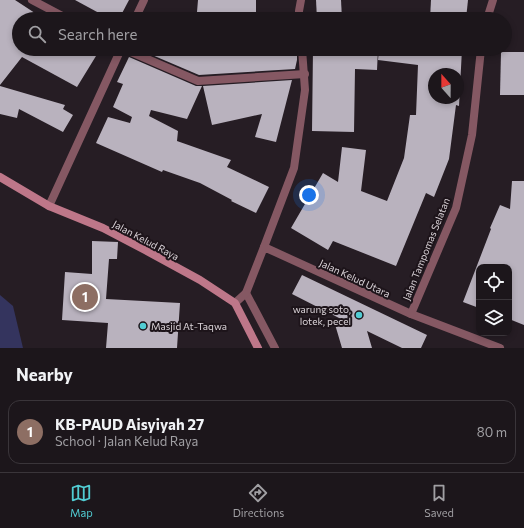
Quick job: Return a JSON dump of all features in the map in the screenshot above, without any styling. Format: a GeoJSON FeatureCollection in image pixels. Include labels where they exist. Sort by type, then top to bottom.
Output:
{"type":"FeatureCollection","features":[{"type":"Feature","properties":{"kind":"main road","name":"Jalan Kelud Raya"},"geometry":{"type":"LineString","coordinates":[[0,177],[49,206],[103,228],[200,280],[235,303],[258,348]]}},
{"type":"Feature","properties":{"kind":"street"},"geometry":{"type":"LineString","coordinates":[[32,0],[55,12]]}},
{"type":"Feature","properties":{"kind":"street"},"geometry":{"type":"LineString","coordinates":[[138,12],[144,0]]}},
{"type":"Feature","properties":{"kind":"street"},"geometry":{"type":"LineString","coordinates":[[299,12],[301,0]]}},
{"type":"Feature","properties":{"kind":"street"},"geometry":{"type":"LineString","coordinates":[[489,12],[493,0]]}},
{"type":"Feature","properties":{"kind":"street"},"geometry":{"type":"LineString","coordinates":[[49,206],[120,56]]}},
{"type":"Feature","properties":{"kind":"street"},"geometry":{"type":"LineString","coordinates":[[139,56],[192,80],[203,82],[305,74]]}},
{"type":"Feature","properties":{"kind":"street"},"geometry":{"type":"LineString","coordinates":[[235,303],[246,294],[294,168],[305,90],[303,56]]}},
{"type":"Feature","properties":{"kind":"street","name":"Jalan Tampomas Selatan"},"geometry":{"type":"LineString","coordinates":[[411,314],[456,208],[472,135],[480,56]]}},
{"type":"Feature","properties":{"kind":"street","name":"Jalan Kelud Utara"},"geometry":{"type":"LineString","coordinates":[[264,247],[411,314],[500,348]]}},
{"type":"Feature","properties":{"kind":"street"},"geometry":{"type":"LineString","coordinates":[[246,294],[275,348]]}},
{"type":"Feature","properties":{"kind":"shaded area"},"geometry":{"type":"Polygon","coordinates":[[[0,295],[13,306],[23,348],[0,348],[0,295]]]}},
{"type":"Feature","properties":{"kind":"building"},"geometry":{"type":"Polygon","coordinates":[[[0,0],[15,0],[33,12],[12,12],[12,56],[96,56],[77,87],[22,57],[0,85],[0,0]]]}},
{"type":"Feature","properties":{"kind":"building"},"geometry":{"type":"Polygon","coordinates":[[[75,0],[129,0],[123,12],[97,12],[75,0]]]}},
{"type":"Feature","properties":{"kind":"building"},"geometry":{"type":"Polygon","coordinates":[[[198,0],[256,0],[256,12],[197,12],[198,0]]]}},
{"type":"Feature","properties":{"kind":"building"},"geometry":{"type":"Polygon","coordinates":[[[316,0],[341,0],[342,12],[317,12],[316,0]]]}},
{"type":"Feature","properties":{"kind":"building"},"geometry":{"type":"Polygon","coordinates":[[[431,0],[468,0],[467,12],[430,12],[431,0]]]}},
{"type":"Feature","properties":{"kind":"building"},"geometry":{"type":"Polygon","coordinates":[[[512,52],[524,52],[524,95],[500,95],[501,56],[512,56],[512,52]]]}},
{"type":"Feature","properties":{"kind":"building"},"geometry":{"type":"Polygon","coordinates":[[[154,56],[297,56],[295,69],[199,75],[154,56]]]}},
{"type":"Feature","properties":{"kind":"building"},"geometry":{"type":"Polygon","coordinates":[[[313,56],[378,56],[377,70],[355,69],[354,132],[312,131],[313,56]]]}},
{"type":"Feature","properties":{"kind":"building"},"geometry":{"type":"Polygon","coordinates":[[[378,56],[462,56],[461,68],[428,68],[428,104],[459,104],[459,106],[456,105],[449,159],[434,197],[426,193],[396,266],[333,241],[328,250],[291,228],[323,173],[338,182],[342,147],[366,150],[361,191],[387,201],[404,158],[410,115],[416,115],[418,65],[378,60],[378,56]]]}},
{"type":"Feature","properties":{"kind":"building"},"geometry":{"type":"Polygon","coordinates":[[[129,57],[196,86],[202,86],[187,119],[151,110],[149,116],[178,131],[177,141],[231,160],[227,167],[269,187],[256,213],[231,201],[232,200],[200,183],[163,170],[162,172],[96,143],[108,117],[130,123],[132,117],[113,107],[123,84],[117,82],[129,57]]]}},
{"type":"Feature","properties":{"kind":"building"},"geometry":{"type":"Polygon","coordinates":[[[292,80],[276,142],[255,137],[262,114],[212,125],[203,86],[292,80]]]}},
{"type":"Feature","properties":{"kind":"building"},"geometry":{"type":"Polygon","coordinates":[[[0,86],[65,105],[63,109],[73,115],[63,132],[19,109],[17,118],[0,114],[0,86]]]}},
{"type":"Feature","properties":{"kind":"building"},"geometry":{"type":"Polygon","coordinates":[[[512,181],[524,181],[524,325],[512,320],[512,264],[478,264],[500,205],[510,209],[512,181]]]}},
{"type":"Feature","properties":{"kind":"building"},"geometry":{"type":"Polygon","coordinates":[[[92,241],[118,242],[117,259],[109,259],[106,299],[180,303],[177,348],[106,348],[108,323],[62,320],[65,272],[92,274],[92,241]]]}},
{"type":"Feature","properties":{"kind":"building"},"geometry":{"type":"Polygon","coordinates":[[[476,268],[476,307],[463,302],[476,268]]]}},
{"type":"Feature","properties":{"kind":"building","name":"warung soto, lotek, pecel"},"geometry":{"type":"Polygon","coordinates":[[[302,275],[427,335],[421,348],[402,348],[367,331],[372,348],[342,348],[334,321],[341,319],[292,294],[302,275]]]}},
{"type":"Feature","properties":{"kind":"place","name":"KB-PAUD Aisyiyah 27"},"geometry":{"type":"Point","coordinates":[85,297]}},
{"type":"Feature","properties":{"kind":"place","name":"warung soto, lotek, pecel"},"geometry":{"type":"Point","coordinates":[359,315]}},
{"type":"Feature","properties":{"kind":"place","name":"Masjid At-Taqwa"},"geometry":{"type":"Point","coordinates":[143,326]}}]}
